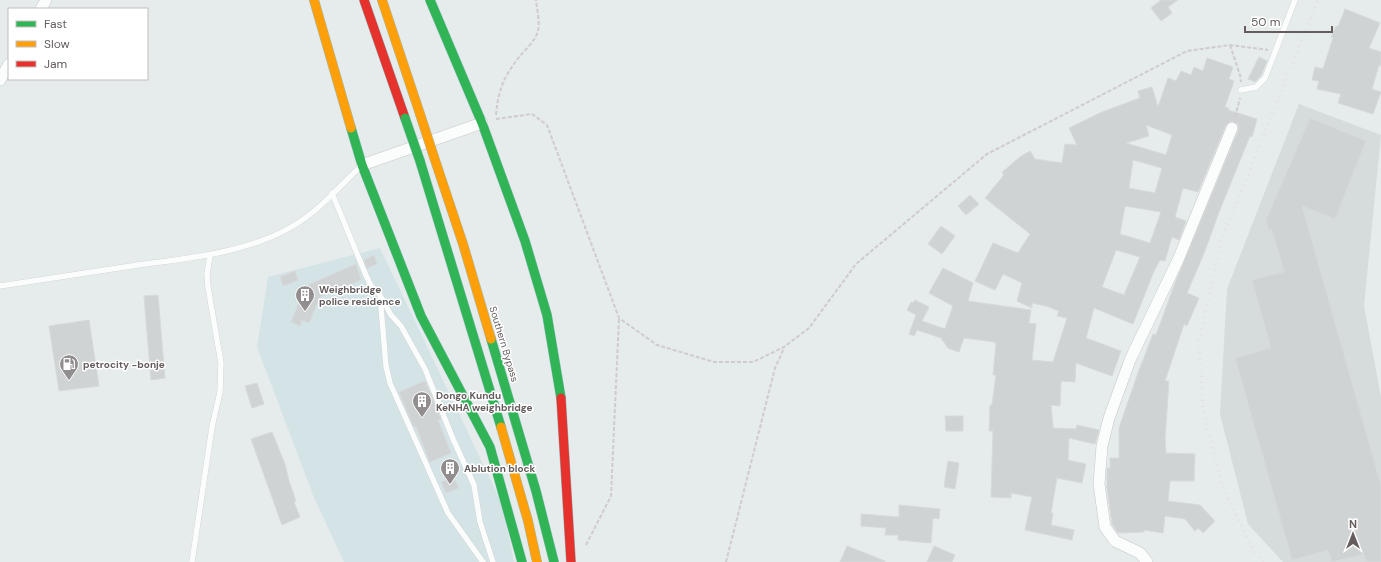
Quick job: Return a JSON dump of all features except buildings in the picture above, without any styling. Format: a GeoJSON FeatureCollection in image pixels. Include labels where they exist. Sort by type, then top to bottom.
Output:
{"type":"FeatureCollection","features":[{"type":"Feature","properties":{"kind":"highway"},"geometry":{"type":"LineString","coordinates":[[314,0],[362,166],[421,316],[490,447],[522,562]]}},
{"type":"Feature","properties":{"kind":"highway"},"geometry":{"type":"LineString","coordinates":[[364,0],[420,161],[513,464],[537,562]]}},
{"type":"Feature","properties":{"kind":"highway","name":"Southern Bypass"},"geometry":{"type":"LineString","coordinates":[[382,0],[463,244],[534,484],[554,562]]}},
{"type":"Feature","properties":{"kind":"highway"},"geometry":{"type":"LineString","coordinates":[[430,0],[482,123],[525,241],[547,315],[562,412],[570,562]]}},
{"type":"Feature","properties":{"kind":"street"},"geometry":{"type":"LineString","coordinates":[[0,80],[8,66]]}},
{"type":"Feature","properties":{"kind":"street"},"geometry":{"type":"LineString","coordinates":[[362,166],[482,123]]}},
{"type":"Feature","properties":{"kind":"street"},"geometry":{"type":"LineString","coordinates":[[1147,562],[1140,553],[1115,541],[1105,527],[1099,484],[1102,446],[1109,418],[1130,360],[1178,260],[1232,128]]}},
{"type":"Feature","properties":{"kind":"lane"},"geometry":{"type":"LineString","coordinates":[[1241,90],[1256,87],[1265,78],[1295,0]]}},
{"type":"Feature","properties":{"kind":"lane"},"geometry":{"type":"LineString","coordinates":[[0,286],[210,255],[274,236],[298,223],[319,208],[362,166]]}},
{"type":"Feature","properties":{"kind":"lane"},"geometry":{"type":"LineString","coordinates":[[332,194],[371,286],[380,295],[425,369],[453,439],[474,485],[480,522],[493,562]]}},
{"type":"Feature","properties":{"kind":"lane"},"geometry":{"type":"LineString","coordinates":[[192,562],[212,428],[220,392],[221,363],[208,288],[207,274],[210,255]]}},
{"type":"Feature","properties":{"kind":"lane"},"geometry":{"type":"LineString","coordinates":[[380,295],[386,366],[390,383],[448,513],[483,562]]}},
{"type":"Feature","properties":{"kind":"path"},"geometry":{"type":"LineString","coordinates":[[496,119],[499,90],[505,77],[534,39],[538,31],[539,22],[536,0]]}},
{"type":"Feature","properties":{"kind":"path"},"geometry":{"type":"LineString","coordinates":[[619,318],[657,345],[714,362],[753,362],[784,347],[809,328],[856,264],[986,154],[1187,51],[1230,45],[1276,51]]}},
{"type":"Feature","properties":{"kind":"path"},"geometry":{"type":"LineString","coordinates":[[482,123],[496,119],[532,114],[547,125],[619,318],[610,496],[584,549]]}},
{"type":"Feature","properties":{"kind":"path"},"geometry":{"type":"LineString","coordinates":[[726,562],[775,368],[784,347]]}},
{"type":"Feature","properties":{"kind":"shaded area"},"geometry":{"type":"Polygon","coordinates":[[[1299,104],[1381,135],[1364,306],[1381,397],[1381,562],[1283,562],[1248,524],[1220,414],[1227,289],[1299,104]]]}},
{"type":"Feature","properties":{"kind":"shaded area"},"geometry":{"type":"Polygon","coordinates":[[[380,248],[502,504],[514,562],[344,562],[313,495],[257,347],[268,277],[380,248]]]}},
{"type":"Feature","properties":{"kind":"railway"},"geometry":{"type":"LineString","coordinates":[[1263,562],[1252,548],[1222,485],[1203,411],[1199,341],[1221,241],[1318,0]]}},
{"type":"Feature","properties":{"kind":"traffic: fast"},"geometry":{"type":"LineString","coordinates":[[430,0],[482,123],[525,241],[547,315],[561,398]]}},
{"type":"Feature","properties":{"kind":"traffic: fast"},"geometry":{"type":"LineString","coordinates":[[405,118],[420,161]]}},
{"type":"Feature","properties":{"kind":"traffic: fast"},"geometry":{"type":"LineString","coordinates":[[351,128],[362,165],[421,316],[490,447],[522,562]]}},
{"type":"Feature","properties":{"kind":"traffic: fast"},"geometry":{"type":"LineString","coordinates":[[420,161],[501,427]]}},
{"type":"Feature","properties":{"kind":"traffic: fast"},"geometry":{"type":"LineString","coordinates":[[491,339],[536,491],[554,562]]}},
{"type":"Feature","properties":{"kind":"traffic: slow"},"geometry":{"type":"LineString","coordinates":[[314,0],[351,128]]}},
{"type":"Feature","properties":{"kind":"traffic: slow"},"geometry":{"type":"LineString","coordinates":[[382,0],[420,114]]}},
{"type":"Feature","properties":{"kind":"traffic: slow"},"geometry":{"type":"LineString","coordinates":[[420,114],[434,157]]}},
{"type":"Feature","properties":{"kind":"traffic: slow"},"geometry":{"type":"LineString","coordinates":[[434,157],[463,244],[491,339]]}},
{"type":"Feature","properties":{"kind":"traffic: slow"},"geometry":{"type":"LineString","coordinates":[[501,427],[528,521],[537,562]]}},
{"type":"Feature","properties":{"kind":"traffic: jam"},"geometry":{"type":"LineString","coordinates":[[364,0],[405,118]]}},
{"type":"Feature","properties":{"kind":"traffic: jam"},"geometry":{"type":"LineString","coordinates":[[561,398],[571,562]]}},
{"type":"Feature","properties":{"kind":"place","name":"Weighbridge police residence"},"geometry":{"type":"Point","coordinates":[305,312]}},
{"type":"Feature","properties":{"kind":"place","name":"petrocity -bonje"},"geometry":{"type":"Point","coordinates":[69,381]}},
{"type":"Feature","properties":{"kind":"place","name":"Dongo Kundu KeNHA weighbridge"},"geometry":{"type":"Point","coordinates":[422,418]}},
{"type":"Feature","properties":{"kind":"place","name":"Ablution block"},"geometry":{"type":"Point","coordinates":[450,485]}}]}
